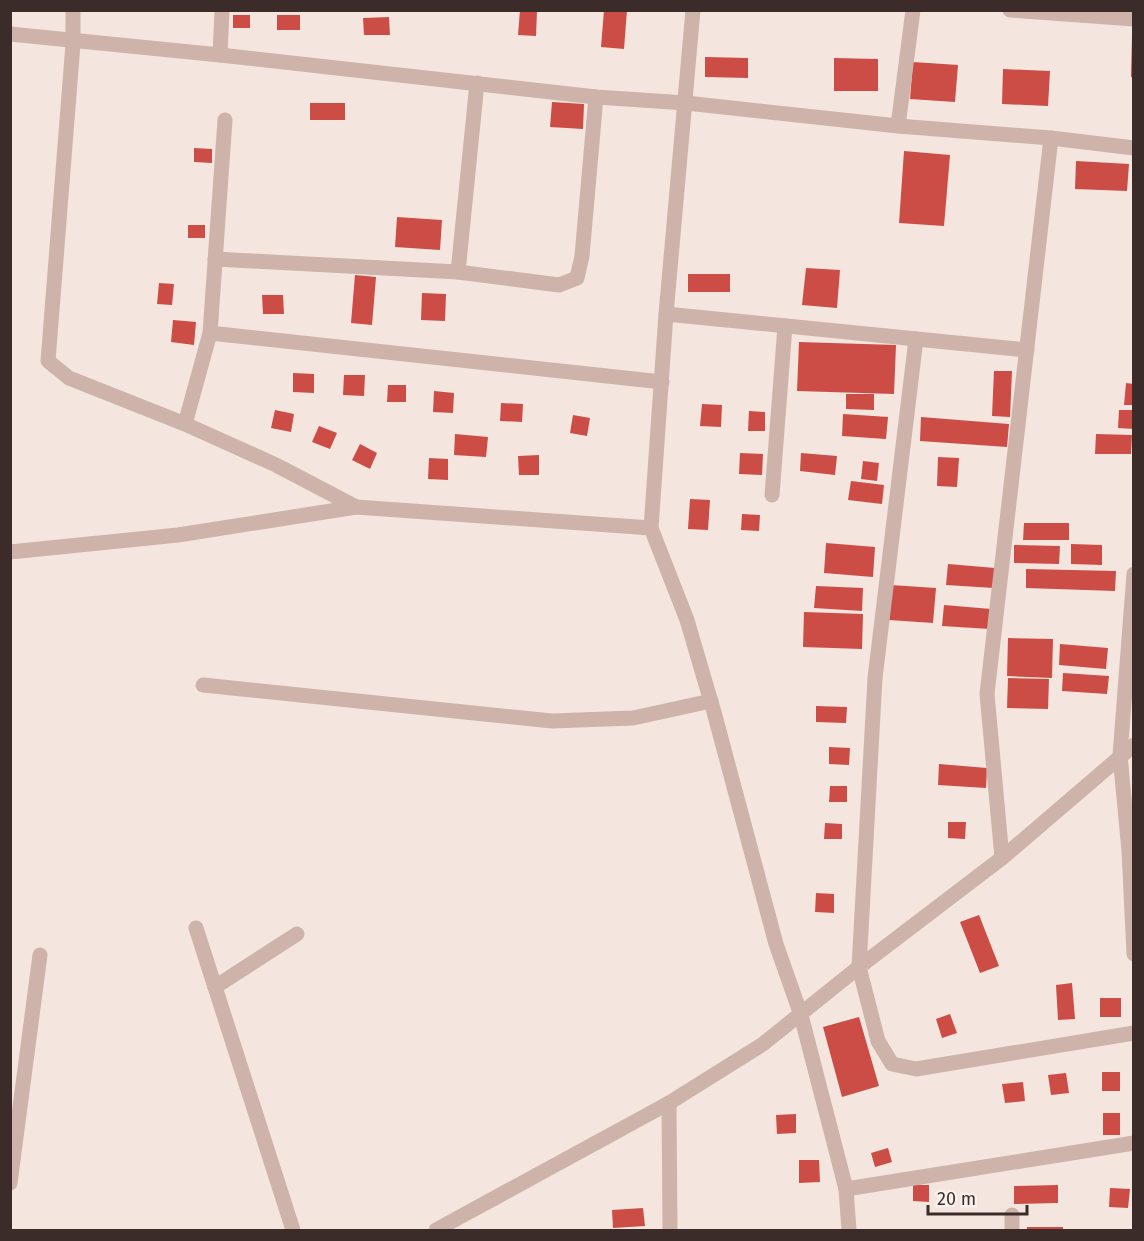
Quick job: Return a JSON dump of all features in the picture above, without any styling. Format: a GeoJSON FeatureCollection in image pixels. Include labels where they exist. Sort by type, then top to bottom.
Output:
{"type":"FeatureCollection","features":[{"type":"Feature","properties":{"kind":"street"},"geometry":{"type":"LineString","coordinates":[[73,10],[73,42],[48,361],[69,378],[185,424],[276,465],[356,507]]}},
{"type":"Feature","properties":{"kind":"street"},"geometry":{"type":"LineString","coordinates":[[220,55],[222,10]]}},
{"type":"Feature","properties":{"kind":"street"},"geometry":{"type":"LineString","coordinates":[[693,10],[666,314],[651,528],[687,620],[776,944],[801,1015],[846,1190],[849,1230]]}},
{"type":"Feature","properties":{"kind":"street"},"geometry":{"type":"LineString","coordinates":[[898,126],[913,10]]}},
{"type":"Feature","properties":{"kind":"street"},"geometry":{"type":"LineString","coordinates":[[1010,10],[1134,19]]}},
{"type":"Feature","properties":{"kind":"street"},"geometry":{"type":"LineString","coordinates":[[10,34],[596,97],[686,103],[1134,148]]}},
{"type":"Feature","properties":{"kind":"street"},"geometry":{"type":"LineString","coordinates":[[458,272],[477,83]]}},
{"type":"Feature","properties":{"kind":"street"},"geometry":{"type":"LineString","coordinates":[[215,259],[458,272],[559,285],[577,278],[582,256],[596,97]]}},
{"type":"Feature","properties":{"kind":"street"},"geometry":{"type":"LineString","coordinates":[[185,424],[210,333],[225,120]]}},
{"type":"Feature","properties":{"kind":"street"},"geometry":{"type":"LineString","coordinates":[[1002,858],[987,694],[1051,138]]}},
{"type":"Feature","properties":{"kind":"street"},"geometry":{"type":"LineString","coordinates":[[666,314],[1027,350]]}},
{"type":"Feature","properties":{"kind":"street"},"geometry":{"type":"LineString","coordinates":[[772,495],[785,326]]}},
{"type":"Feature","properties":{"kind":"street"},"geometry":{"type":"LineString","coordinates":[[210,333],[662,382]]}},
{"type":"Feature","properties":{"kind":"street"},"geometry":{"type":"LineString","coordinates":[[916,339],[875,678],[859,967],[878,1041],[892,1064],[916,1069],[1134,1033]]}},
{"type":"Feature","properties":{"kind":"street"},"geometry":{"type":"LineString","coordinates":[[10,552],[178,535],[356,507],[651,528]]}},
{"type":"Feature","properties":{"kind":"street"},"geometry":{"type":"LineString","coordinates":[[1134,574],[1120,755],[1132,851],[1134,954]]}},
{"type":"Feature","properties":{"kind":"street"},"geometry":{"type":"LineString","coordinates":[[203,685],[552,721],[633,717],[711,701]]}},
{"type":"Feature","properties":{"kind":"street"},"geometry":{"type":"LineString","coordinates":[[436,1230],[669,1103],[763,1044],[859,967],[1002,858],[1134,745]]}},
{"type":"Feature","properties":{"kind":"street"},"geometry":{"type":"LineString","coordinates":[[196,928],[293,1230]]}},
{"type":"Feature","properties":{"kind":"street"},"geometry":{"type":"LineString","coordinates":[[215,987],[297,934]]}},
{"type":"Feature","properties":{"kind":"street"},"geometry":{"type":"LineString","coordinates":[[10,1183],[40,955]]}},
{"type":"Feature","properties":{"kind":"street"},"geometry":{"type":"LineString","coordinates":[[669,1103],[670,1230]]}},
{"type":"Feature","properties":{"kind":"street"},"geometry":{"type":"LineString","coordinates":[[846,1190],[1134,1143]]}},
{"type":"Feature","properties":{"kind":"building"},"geometry":{"type":"Polygon","coordinates":[[[520,10],[537,11],[536,36],[518,35],[520,10]]]}},
{"type":"Feature","properties":{"kind":"building"},"geometry":{"type":"Polygon","coordinates":[[[604,10],[627,10],[624,49],[601,47],[604,10]]]}},
{"type":"Feature","properties":{"kind":"building"},"geometry":{"type":"Polygon","coordinates":[[[233,15],[250,15],[250,28],[233,28],[233,15]]]}},
{"type":"Feature","properties":{"kind":"building"},"geometry":{"type":"Polygon","coordinates":[[[277,15],[300,15],[300,30],[277,30],[277,15]]]}},
{"type":"Feature","properties":{"kind":"building"},"geometry":{"type":"Polygon","coordinates":[[[389,17],[390,35],[364,35],[363,18],[389,17]]]}},
{"type":"Feature","properties":{"kind":"building"},"geometry":{"type":"Polygon","coordinates":[[[1132,36],[1134,36],[1134,77],[1131,77],[1132,36]]]}},
{"type":"Feature","properties":{"kind":"building"},"geometry":{"type":"Polygon","coordinates":[[[705,57],[748,58],[748,78],[705,77],[705,57]]]}},
{"type":"Feature","properties":{"kind":"building"},"geometry":{"type":"Polygon","coordinates":[[[834,58],[878,59],[878,91],[834,91],[834,58]]]}},
{"type":"Feature","properties":{"kind":"building"},"geometry":{"type":"Polygon","coordinates":[[[913,62],[958,65],[955,102],[910,99],[913,62]]]}},
{"type":"Feature","properties":{"kind":"building"},"geometry":{"type":"Polygon","coordinates":[[[1003,69],[1050,71],[1048,106],[1002,104],[1003,69]]]}},
{"type":"Feature","properties":{"kind":"building"},"geometry":{"type":"Polygon","coordinates":[[[552,102],[584,104],[583,129],[550,127],[552,102]]]}},
{"type":"Feature","properties":{"kind":"building"},"geometry":{"type":"Polygon","coordinates":[[[310,103],[345,103],[345,120],[310,120],[310,103]]]}},
{"type":"Feature","properties":{"kind":"building"},"geometry":{"type":"Polygon","coordinates":[[[194,148],[212,149],[212,163],[194,162],[194,148]]]}},
{"type":"Feature","properties":{"kind":"building"},"geometry":{"type":"Polygon","coordinates":[[[904,151],[950,155],[944,226],[899,223],[904,151]]]}},
{"type":"Feature","properties":{"kind":"building"},"geometry":{"type":"Polygon","coordinates":[[[1076,161],[1129,164],[1127,191],[1075,189],[1076,161]]]}},
{"type":"Feature","properties":{"kind":"building"},"geometry":{"type":"Polygon","coordinates":[[[397,217],[442,220],[440,250],[395,247],[397,217]]]}},
{"type":"Feature","properties":{"kind":"building"},"geometry":{"type":"Polygon","coordinates":[[[188,225],[205,225],[205,238],[188,238],[188,225]]]}},
{"type":"Feature","properties":{"kind":"building"},"geometry":{"type":"Polygon","coordinates":[[[806,268],[840,270],[837,308],[802,305],[806,268]]]}},
{"type":"Feature","properties":{"kind":"building"},"geometry":{"type":"Polygon","coordinates":[[[688,274],[730,274],[730,292],[688,292],[688,274]]]}},
{"type":"Feature","properties":{"kind":"building"},"geometry":{"type":"Polygon","coordinates":[[[355,275],[376,277],[372,325],[351,323],[355,275]]]}},
{"type":"Feature","properties":{"kind":"building"},"geometry":{"type":"Polygon","coordinates":[[[159,283],[174,284],[172,305],[157,304],[159,283]]]}},
{"type":"Feature","properties":{"kind":"building"},"geometry":{"type":"Polygon","coordinates":[[[422,293],[446,294],[445,321],[421,320],[422,293]]]}},
{"type":"Feature","properties":{"kind":"building"},"geometry":{"type":"Polygon","coordinates":[[[262,295],[283,295],[284,314],[263,314],[262,295]]]}},
{"type":"Feature","properties":{"kind":"building"},"geometry":{"type":"Polygon","coordinates":[[[173,320],[196,322],[194,345],[171,342],[173,320]]]}},
{"type":"Feature","properties":{"kind":"building"},"geometry":{"type":"Polygon","coordinates":[[[799,342],[896,345],[894,394],[797,391],[799,342]]]}},
{"type":"Feature","properties":{"kind":"building"},"geometry":{"type":"Polygon","coordinates":[[[994,371],[1012,371],[1010,417],[992,416],[994,371]]]}},
{"type":"Feature","properties":{"kind":"building"},"geometry":{"type":"Polygon","coordinates":[[[293,373],[314,374],[314,393],[293,392],[293,373]]]}},
{"type":"Feature","properties":{"kind":"building"},"geometry":{"type":"Polygon","coordinates":[[[344,375],[365,375],[364,396],[343,395],[344,375]]]}},
{"type":"Feature","properties":{"kind":"building"},"geometry":{"type":"Polygon","coordinates":[[[1126,383],[1134,384],[1134,405],[1124,405],[1126,383]]]}},
{"type":"Feature","properties":{"kind":"building"},"geometry":{"type":"Polygon","coordinates":[[[388,385],[406,385],[406,402],[387,402],[388,385]]]}},
{"type":"Feature","properties":{"kind":"building"},"geometry":{"type":"Polygon","coordinates":[[[434,391],[454,393],[453,413],[433,412],[434,391]]]}},
{"type":"Feature","properties":{"kind":"building"},"geometry":{"type":"Polygon","coordinates":[[[846,394],[874,394],[874,410],[846,409],[846,394]]]}},
{"type":"Feature","properties":{"kind":"building"},"geometry":{"type":"Polygon","coordinates":[[[501,403],[523,404],[522,422],[500,421],[501,403]]]}},
{"type":"Feature","properties":{"kind":"building"},"geometry":{"type":"Polygon","coordinates":[[[702,404],[722,405],[721,427],[700,426],[702,404]]]}},
{"type":"Feature","properties":{"kind":"building"},"geometry":{"type":"Polygon","coordinates":[[[275,410],[294,414],[291,432],[271,428],[275,410]]]}},
{"type":"Feature","properties":{"kind":"building"},"geometry":{"type":"Polygon","coordinates":[[[1119,410],[1134,410],[1134,429],[1118,428],[1119,410]]]}},
{"type":"Feature","properties":{"kind":"building"},"geometry":{"type":"Polygon","coordinates":[[[749,411],[765,412],[765,431],[748,431],[749,411]]]}},
{"type":"Feature","properties":{"kind":"building"},"geometry":{"type":"Polygon","coordinates":[[[843,414],[888,417],[886,439],[842,436],[843,414]]]}},
{"type":"Feature","properties":{"kind":"building"},"geometry":{"type":"Polygon","coordinates":[[[573,415],[590,418],[587,436],[570,433],[573,415]]]}},
{"type":"Feature","properties":{"kind":"building"},"geometry":{"type":"Polygon","coordinates":[[[921,417],[1009,424],[1007,447],[920,441],[921,417]]]}},
{"type":"Feature","properties":{"kind":"building"},"geometry":{"type":"Polygon","coordinates":[[[319,426],[337,433],[330,449],[312,442],[319,426]]]}},
{"type":"Feature","properties":{"kind":"building"},"geometry":{"type":"Polygon","coordinates":[[[455,434],[488,437],[486,457],[454,455],[455,434]]]}},
{"type":"Feature","properties":{"kind":"building"},"geometry":{"type":"Polygon","coordinates":[[[1096,434],[1132,435],[1131,454],[1095,454],[1096,434]]]}},
{"type":"Feature","properties":{"kind":"building"},"geometry":{"type":"Polygon","coordinates":[[[360,444],[377,453],[370,469],[352,460],[360,444]]]}},
{"type":"Feature","properties":{"kind":"building"},"geometry":{"type":"Polygon","coordinates":[[[740,453],[763,454],[762,475],[739,474],[740,453]]]}},
{"type":"Feature","properties":{"kind":"building"},"geometry":{"type":"Polygon","coordinates":[[[801,453],[837,456],[835,475],[800,471],[801,453]]]}},
{"type":"Feature","properties":{"kind":"building"},"geometry":{"type":"Polygon","coordinates":[[[539,455],[539,475],[519,475],[518,456],[539,455]]]}},
{"type":"Feature","properties":{"kind":"building"},"geometry":{"type":"Polygon","coordinates":[[[938,457],[959,458],[957,487],[937,486],[938,457]]]}},
{"type":"Feature","properties":{"kind":"building"},"geometry":{"type":"Polygon","coordinates":[[[429,458],[448,459],[448,480],[428,479],[429,458]]]}},
{"type":"Feature","properties":{"kind":"building"},"geometry":{"type":"Polygon","coordinates":[[[863,461],[879,463],[877,481],[861,479],[863,461]]]}},
{"type":"Feature","properties":{"kind":"building"},"geometry":{"type":"Polygon","coordinates":[[[851,481],[884,485],[882,504],[848,500],[851,481]]]}},
{"type":"Feature","properties":{"kind":"building"},"geometry":{"type":"Polygon","coordinates":[[[690,499],[710,500],[708,530],[688,529],[690,499]]]}},
{"type":"Feature","properties":{"kind":"building"},"geometry":{"type":"Polygon","coordinates":[[[742,514],[760,515],[759,531],[741,530],[742,514]]]}},
{"type":"Feature","properties":{"kind":"building"},"geometry":{"type":"Polygon","coordinates":[[[1024,523],[1069,523],[1069,540],[1023,540],[1024,523]]]}},
{"type":"Feature","properties":{"kind":"building"},"geometry":{"type":"Polygon","coordinates":[[[826,543],[875,547],[873,577],[824,573],[826,543]]]}},
{"type":"Feature","properties":{"kind":"building"},"geometry":{"type":"Polygon","coordinates":[[[1071,544],[1102,545],[1102,565],[1071,564],[1071,544]]]}},
{"type":"Feature","properties":{"kind":"building"},"geometry":{"type":"Polygon","coordinates":[[[1014,545],[1060,546],[1059,564],[1014,563],[1014,545]]]}},
{"type":"Feature","properties":{"kind":"building"},"geometry":{"type":"Polygon","coordinates":[[[948,564],[995,568],[994,588],[946,585],[948,564]]]}},
{"type":"Feature","properties":{"kind":"building"},"geometry":{"type":"Polygon","coordinates":[[[1026,569],[1116,571],[1115,591],[1026,588],[1026,569]]]}},
{"type":"Feature","properties":{"kind":"building"},"geometry":{"type":"Polygon","coordinates":[[[891,585],[936,588],[933,623],[889,620],[891,585]]]}},
{"type":"Feature","properties":{"kind":"building"},"geometry":{"type":"Polygon","coordinates":[[[816,586],[863,588],[862,611],[814,608],[816,586]]]}},
{"type":"Feature","properties":{"kind":"building"},"geometry":{"type":"Polygon","coordinates":[[[944,605],[991,609],[990,629],[942,626],[944,605]]]}},
{"type":"Feature","properties":{"kind":"building"},"geometry":{"type":"Polygon","coordinates":[[[804,612],[863,614],[862,649],[803,647],[804,612]]]}},
{"type":"Feature","properties":{"kind":"building"},"geometry":{"type":"Polygon","coordinates":[[[1008,638],[1053,639],[1052,678],[1007,676],[1008,638]]]}},
{"type":"Feature","properties":{"kind":"building"},"geometry":{"type":"Polygon","coordinates":[[[1060,644],[1108,648],[1106,669],[1059,665],[1060,644]]]}},
{"type":"Feature","properties":{"kind":"building"},"geometry":{"type":"Polygon","coordinates":[[[1063,673],[1109,676],[1107,694],[1062,691],[1063,673]]]}},
{"type":"Feature","properties":{"kind":"building"},"geometry":{"type":"Polygon","coordinates":[[[1008,678],[1049,679],[1048,709],[1007,708],[1008,678]]]}},
{"type":"Feature","properties":{"kind":"building"},"geometry":{"type":"Polygon","coordinates":[[[816,706],[847,707],[846,723],[816,722],[816,706]]]}},
{"type":"Feature","properties":{"kind":"building"},"geometry":{"type":"Polygon","coordinates":[[[829,747],[850,748],[849,765],[829,764],[829,747]]]}},
{"type":"Feature","properties":{"kind":"building"},"geometry":{"type":"Polygon","coordinates":[[[939,764],[987,768],[986,788],[938,785],[939,764]]]}},
{"type":"Feature","properties":{"kind":"building"},"geometry":{"type":"Polygon","coordinates":[[[830,786],[847,786],[847,802],[829,802],[830,786]]]}},
{"type":"Feature","properties":{"kind":"building"},"geometry":{"type":"Polygon","coordinates":[[[948,822],[966,822],[965,839],[948,838],[948,822]]]}},
{"type":"Feature","properties":{"kind":"building"},"geometry":{"type":"Polygon","coordinates":[[[825,823],[842,824],[842,839],[824,839],[825,823]]]}},
{"type":"Feature","properties":{"kind":"building"},"geometry":{"type":"Polygon","coordinates":[[[816,893],[834,894],[834,913],[815,912],[816,893]]]}},
{"type":"Feature","properties":{"kind":"building"},"geometry":{"type":"Polygon","coordinates":[[[979,915],[999,966],[980,973],[960,922],[979,915]]]}},
{"type":"Feature","properties":{"kind":"building"},"geometry":{"type":"Polygon","coordinates":[[[1072,983],[1075,1019],[1058,1020],[1056,985],[1072,983]]]}},
{"type":"Feature","properties":{"kind":"building"},"geometry":{"type":"Polygon","coordinates":[[[1100,998],[1121,998],[1121,1017],[1100,1017],[1100,998]]]}},
{"type":"Feature","properties":{"kind":"building"},"geometry":{"type":"Polygon","coordinates":[[[950,1014],[957,1033],[942,1038],[936,1019],[950,1014]]]}},
{"type":"Feature","properties":{"kind":"building"},"geometry":{"type":"Polygon","coordinates":[[[859,1017],[879,1086],[842,1097],[823,1027],[859,1017]]]}},
{"type":"Feature","properties":{"kind":"building"},"geometry":{"type":"Polygon","coordinates":[[[1102,1072],[1120,1072],[1120,1091],[1102,1091],[1102,1072]]]}},
{"type":"Feature","properties":{"kind":"building"},"geometry":{"type":"Polygon","coordinates":[[[1066,1073],[1069,1093],[1051,1095],[1048,1075],[1066,1073]]]}},
{"type":"Feature","properties":{"kind":"building"},"geometry":{"type":"Polygon","coordinates":[[[1023,1082],[1025,1101],[1005,1103],[1002,1084],[1023,1082]]]}},
{"type":"Feature","properties":{"kind":"building"},"geometry":{"type":"Polygon","coordinates":[[[1103,1113],[1120,1113],[1120,1135],[1103,1135],[1103,1113]]]}},
{"type":"Feature","properties":{"kind":"building"},"geometry":{"type":"Polygon","coordinates":[[[796,1114],[796,1133],[777,1134],[776,1115],[796,1114]]]}},
{"type":"Feature","properties":{"kind":"building"},"geometry":{"type":"Polygon","coordinates":[[[888,1148],[892,1162],[875,1167],[871,1153],[888,1148]]]}},
{"type":"Feature","properties":{"kind":"building"},"geometry":{"type":"Polygon","coordinates":[[[799,1160],[819,1160],[820,1182],[799,1183],[799,1160]]]}},
{"type":"Feature","properties":{"kind":"building"},"geometry":{"type":"Polygon","coordinates":[[[913,1185],[929,1185],[929,1202],[913,1201],[913,1185]]]}},
{"type":"Feature","properties":{"kind":"building"},"geometry":{"type":"Polygon","coordinates":[[[1058,1185],[1058,1203],[1014,1204],[1014,1186],[1058,1185]]]}},
{"type":"Feature","properties":{"kind":"building"},"geometry":{"type":"Polygon","coordinates":[[[1110,1188],[1130,1189],[1128,1208],[1109,1207],[1110,1188]]]}},
{"type":"Feature","properties":{"kind":"building"},"geometry":{"type":"Polygon","coordinates":[[[643,1208],[645,1226],[613,1228],[612,1210],[643,1208]]]}},
{"type":"Feature","properties":{"kind":"building"},"geometry":{"type":"Polygon","coordinates":[[[1027,1227],[1063,1227],[1063,1230],[1027,1230],[1027,1227]]]}}]}
